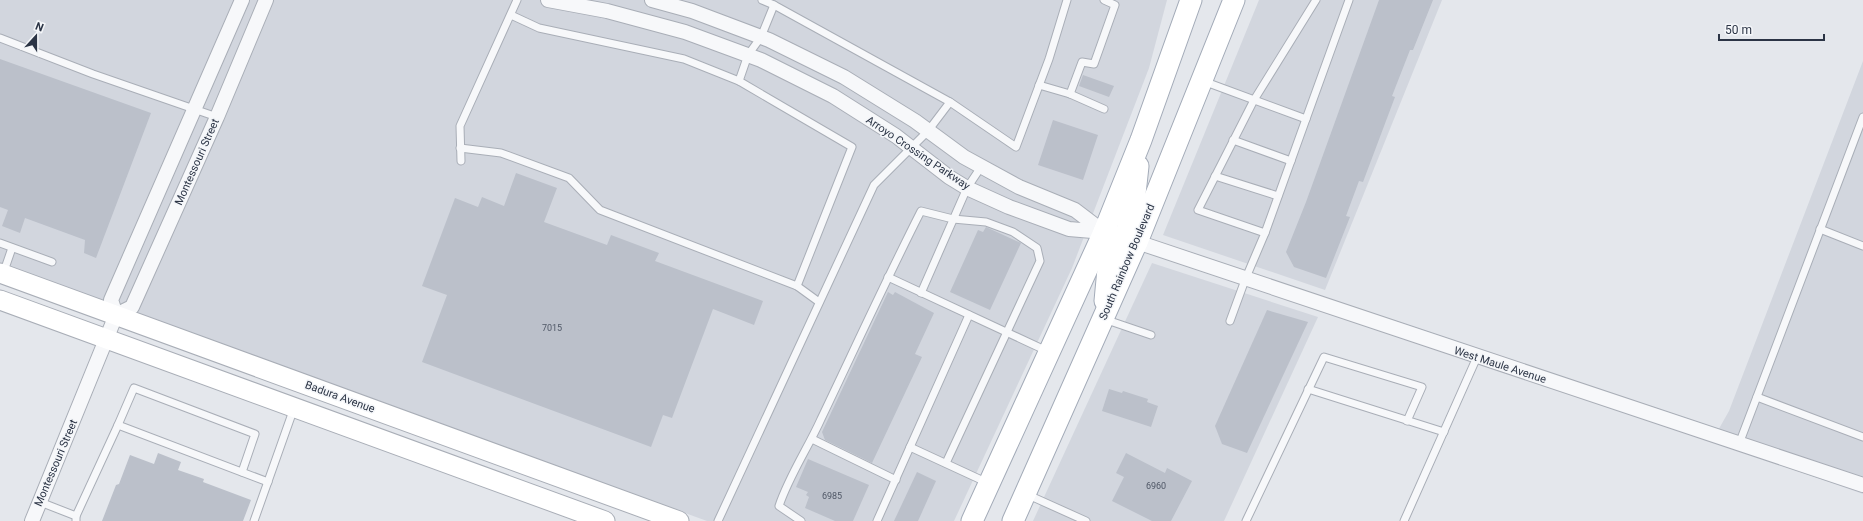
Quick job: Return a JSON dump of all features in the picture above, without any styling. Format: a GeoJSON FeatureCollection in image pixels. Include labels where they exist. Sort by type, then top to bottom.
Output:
{"type":"FeatureCollection","features":[{"type":"Feature","properties":{"kind":"main road"},"geometry":{"type":"LineString","coordinates":[[972,521],[1051,353],[1104,232],[1141,140],[1191,0]]}},
{"type":"Feature","properties":{"kind":"main road","name":"South Rainbow Boulevard"},"geometry":{"type":"LineString","coordinates":[[1013,521],[1137,242],[1234,0]]}},
{"type":"Feature","properties":{"kind":"main road"},"geometry":{"type":"LineString","coordinates":[[1137,242],[1128,231],[1128,223],[1134,203],[1141,140]]}},
{"type":"Feature","properties":{"kind":"main road"},"geometry":{"type":"LineString","coordinates":[[1103,319],[1108,269],[1117,247],[1114,236],[1104,232]]}},
{"type":"Feature","properties":{"kind":"main road","name":"Badura Avenue"},"geometry":{"type":"LineString","coordinates":[[1,274],[679,521]]}},
{"type":"Feature","properties":{"kind":"main road"},"geometry":{"type":"LineString","coordinates":[[0,300],[606,521]]}},
{"type":"Feature","properties":{"kind":"street"},"geometry":{"type":"LineString","coordinates":[[116,315],[111,300],[242,0]]}},
{"type":"Feature","properties":{"kind":"street","name":"Montessouri Street"},"geometry":{"type":"LineString","coordinates":[[32,521],[116,315],[132,307],[217,116],[266,0]]}},
{"type":"Feature","properties":{"kind":"street","name":"Arroyo Crossing Parkway"},"geometry":{"type":"LineString","coordinates":[[548,0],[606,11],[685,32],[761,60],[833,96],[896,136],[949,177],[967,188],[1009,207],[1069,229],[1104,232]]}},
{"type":"Feature","properties":{"kind":"street","name":"Arroyo Crossing Parkway"},"geometry":{"type":"LineString","coordinates":[[652,0],[692,11],[761,37],[844,77],[928,131],[964,157],[1019,188],[1076,210],[1104,232]]}},
{"type":"Feature","properties":{"kind":"street","name":"West Maule Avenue"},"geometry":{"type":"LineString","coordinates":[[1137,242],[1245,280],[1863,485]]}},
{"type":"Feature","properties":{"kind":"lane"},"geometry":{"type":"LineString","coordinates":[[461,161],[460,126],[517,0]]}},
{"type":"Feature","properties":{"kind":"lane"},"geometry":{"type":"LineString","coordinates":[[762,0],[774,5],[950,102],[1016,147],[1049,59],[1066,0]]}},
{"type":"Feature","properties":{"kind":"lane"},"geometry":{"type":"LineString","coordinates":[[1070,94],[1082,62],[1094,64],[1115,5],[1104,0]]}},
{"type":"Feature","properties":{"kind":"lane"},"geometry":{"type":"LineString","coordinates":[[1265,233],[1198,210],[1254,100],[1316,0]]}},
{"type":"Feature","properties":{"kind":"lane"},"geometry":{"type":"LineString","coordinates":[[1230,321],[1245,280],[1265,233],[1349,0]]}},
{"type":"Feature","properties":{"kind":"lane"},"geometry":{"type":"LineString","coordinates":[[739,81],[748,55],[761,37],[774,5]]}},
{"type":"Feature","properties":{"kind":"lane"},"geometry":{"type":"LineString","coordinates":[[510,15],[539,28],[684,59],[739,81],[852,147],[797,286]]}},
{"type":"Feature","properties":{"kind":"lane"},"geometry":{"type":"LineString","coordinates":[[0,38],[94,74],[217,116]]}},
{"type":"Feature","properties":{"kind":"lane"},"geometry":{"type":"LineString","coordinates":[[1201,81],[1306,119]]}},
{"type":"Feature","properties":{"kind":"lane"},"geometry":{"type":"LineString","coordinates":[[1039,85],[1070,94],[1104,109]]}},
{"type":"Feature","properties":{"kind":"lane"},"geometry":{"type":"LineString","coordinates":[[718,521],[874,185],[928,131],[950,102]]}},
{"type":"Feature","properties":{"kind":"lane"},"geometry":{"type":"LineString","coordinates":[[1739,444],[1863,117]]}},
{"type":"Feature","properties":{"kind":"lane"},"geometry":{"type":"LineString","coordinates":[[1233,140],[1291,161]]}},
{"type":"Feature","properties":{"kind":"lane"},"geometry":{"type":"LineString","coordinates":[[460,148],[501,153],[569,178],[600,210],[797,286],[819,302]]}},
{"type":"Feature","properties":{"kind":"lane"},"geometry":{"type":"LineString","coordinates":[[921,293],[967,188],[981,167]]}},
{"type":"Feature","properties":{"kind":"lane"},"geometry":{"type":"LineString","coordinates":[[1215,176],[1278,196]]}},
{"type":"Feature","properties":{"kind":"lane"},"geometry":{"type":"LineString","coordinates":[[801,521],[779,506],[785,489],[812,439],[888,277],[921,212],[953,220],[986,222],[1013,232],[1038,248],[1040,262],[946,463]]}},
{"type":"Feature","properties":{"kind":"lane"},"geometry":{"type":"LineString","coordinates":[[1820,229],[1863,246]]}},
{"type":"Feature","properties":{"kind":"lane"},"geometry":{"type":"LineString","coordinates":[[0,243],[52,262]]}},
{"type":"Feature","properties":{"kind":"lane"},"geometry":{"type":"LineString","coordinates":[[1,274],[12,248]]}},
{"type":"Feature","properties":{"kind":"lane"},"geometry":{"type":"LineString","coordinates":[[888,277],[1051,353]]}},
{"type":"Feature","properties":{"kind":"lane"},"geometry":{"type":"LineString","coordinates":[[878,521],[969,315]]}},
{"type":"Feature","properties":{"kind":"lane"},"geometry":{"type":"LineString","coordinates":[[1103,319],[1151,335]]}},
{"type":"Feature","properties":{"kind":"lane"},"geometry":{"type":"LineString","coordinates":[[1246,521],[1324,357],[1422,387],[1406,420]]}},
{"type":"Feature","properties":{"kind":"lane"},"geometry":{"type":"LineString","coordinates":[[1404,521],[1477,357]]}},
{"type":"Feature","properties":{"kind":"lane"},"geometry":{"type":"LineString","coordinates":[[40,502],[76,518],[134,388],[255,434],[242,472]]}},
{"type":"Feature","properties":{"kind":"lane"},"geometry":{"type":"LineString","coordinates":[[1308,389],[1444,432]]}},
{"type":"Feature","properties":{"kind":"lane"},"geometry":{"type":"LineString","coordinates":[[1757,397],[1863,437]]}},
{"type":"Feature","properties":{"kind":"lane"},"geometry":{"type":"LineString","coordinates":[[254,521],[295,407]]}},
{"type":"Feature","properties":{"kind":"lane"},"geometry":{"type":"LineString","coordinates":[[118,425],[268,482]]}},
{"type":"Feature","properties":{"kind":"lane"},"geometry":{"type":"LineString","coordinates":[[812,439],[896,480]]}},
{"type":"Feature","properties":{"kind":"lane"},"geometry":{"type":"LineString","coordinates":[[910,447],[989,483]]}},
{"type":"Feature","properties":{"kind":"lane"},"geometry":{"type":"LineString","coordinates":[[1026,494],[1086,521]]}},
{"type":"Feature","properties":{"kind":"shaded area"},"geometry":{"type":"Polygon","coordinates":[[[0,0],[1167,0],[1149,68],[1072,268],[954,521],[707,521],[0,264],[0,0]]]}},
{"type":"Feature","properties":{"kind":"shaded area"},"geometry":{"type":"Polygon","coordinates":[[[1259,0],[1442,0],[1325,290],[1163,235],[1259,0]]]}},
{"type":"Feature","properties":{"kind":"shaded area"},"geometry":{"type":"Polygon","coordinates":[[[1863,61],[1863,494],[1712,441],[1729,411],[1863,61]]]}},
{"type":"Feature","properties":{"kind":"shaded area"},"geometry":{"type":"Polygon","coordinates":[[[1152,263],[1318,317],[1224,521],[1033,521],[1152,263]]]}},
{"type":"Feature","properties":{"kind":"building"},"geometry":{"type":"Polygon","coordinates":[[[1379,0],[1433,0],[1413,50],[1410,50],[1392,96],[1395,97],[1363,182],[1359,181],[1346,216],[1350,217],[1326,278],[1294,267],[1286,252],[1306,202],[1379,0]]]}},
{"type":"Feature","properties":{"kind":"building"},"geometry":{"type":"Polygon","coordinates":[[[0,59],[151,113],[96,258],[84,253],[85,240],[25,218],[20,233],[2,226],[8,210],[0,207],[0,59]]]}},
{"type":"Feature","properties":{"kind":"building"},"geometry":{"type":"Polygon","coordinates":[[[1083,75],[1114,86],[1109,97],[1079,86],[1083,75]]]}},
{"type":"Feature","properties":{"kind":"building"},"geometry":{"type":"Polygon","coordinates":[[[1053,120],[1098,135],[1083,180],[1038,165],[1053,120]]]}},
{"type":"Feature","properties":{"kind":"building"},"geometry":{"type":"Polygon","coordinates":[[[516,173],[557,188],[544,222],[607,245],[611,235],[659,253],[655,261],[763,301],[754,325],[713,309],[672,418],[663,415],[651,447],[422,362],[447,295],[422,286],[455,198],[478,207],[482,197],[504,206],[516,173]]]}},
{"type":"Feature","properties":{"kind":"building"},"geometry":{"type":"Polygon","coordinates":[[[986,227],[1021,243],[990,310],[950,292],[978,230],[983,232],[986,227]]]}},
{"type":"Feature","properties":{"kind":"building"},"geometry":{"type":"Polygon","coordinates":[[[888,292],[893,295],[895,292],[934,313],[915,354],[922,357],[872,463],[825,440],[822,432],[888,292]]]}},
{"type":"Feature","properties":{"kind":"building"},"geometry":{"type":"Polygon","coordinates":[[[1267,310],[1308,322],[1247,453],[1222,444],[1215,426],[1267,310]]]}},
{"type":"Feature","properties":{"kind":"building"},"geometry":{"type":"Polygon","coordinates":[[[1109,389],[1122,393],[1123,391],[1148,399],[1147,402],[1158,406],[1151,427],[1102,411],[1109,389]]]}},
{"type":"Feature","properties":{"kind":"building"},"geometry":{"type":"Polygon","coordinates":[[[158,453],[181,462],[178,470],[204,479],[203,482],[251,500],[243,521],[102,521],[130,455],[154,464],[158,453]]]}},
{"type":"Feature","properties":{"kind":"building"},"geometry":{"type":"Polygon","coordinates":[[[1126,453],[1165,473],[1167,468],[1192,481],[1171,521],[1152,521],[1112,501],[1124,477],[1116,473],[1126,453]]]}},
{"type":"Feature","properties":{"kind":"building"},"geometry":{"type":"Polygon","coordinates":[[[808,459],[869,485],[853,521],[835,521],[805,508],[809,497],[806,495],[808,492],[796,487],[808,459]]]}},
{"type":"Feature","properties":{"kind":"building"},"geometry":{"type":"Polygon","coordinates":[[[917,472],[936,481],[918,521],[894,521],[917,472]]]}}]}
